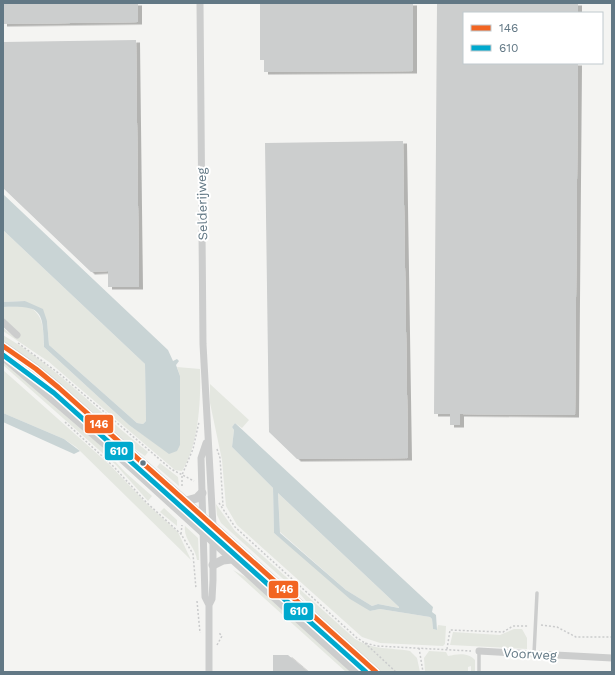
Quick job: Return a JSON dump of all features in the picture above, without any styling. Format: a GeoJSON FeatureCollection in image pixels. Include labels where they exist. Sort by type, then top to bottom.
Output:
{"type":"FeatureCollection","features":[{"type":"Feature","properties":{"kind":"street","name":"Selderijweg"},"geometry":{"type":"LineString","coordinates":[[200,3],[203,344],[207,440],[213,526],[212,598],[209,604]]}},
{"type":"Feature","properties":{"kind":"street"},"geometry":{"type":"LineString","coordinates":[[3,322],[15,337]]}},
{"type":"Feature","properties":{"kind":"street"},"geometry":{"type":"LineString","coordinates":[[3,346],[36,369],[186,501],[376,672]]}},
{"type":"Feature","properties":{"kind":"street"},"geometry":{"type":"LineString","coordinates":[[3,356],[116,453],[203,532],[212,542],[357,672]]}},
{"type":"Feature","properties":{"kind":"street","name":"Selderijweg"},"geometry":{"type":"LineString","coordinates":[[207,440],[202,458],[202,517],[205,597],[209,604]]}},
{"type":"Feature","properties":{"kind":"street"},"geometry":{"type":"LineString","coordinates":[[186,501],[197,498],[202,490]]}},
{"type":"Feature","properties":{"kind":"street"},"geometry":{"type":"LineString","coordinates":[[213,565],[223,560],[232,559]]}},
{"type":"Feature","properties":{"kind":"street"},"geometry":{"type":"LineString","coordinates":[[209,604],[209,672]]}},
{"type":"Feature","properties":{"kind":"street","name":"Voorweg"},"geometry":{"type":"LineString","coordinates":[[479,651],[612,658]]}},
{"type":"Feature","properties":{"kind":"lane"},"geometry":{"type":"LineString","coordinates":[[534,654],[537,593]]}},
{"type":"Feature","properties":{"kind":"lane"},"geometry":{"type":"LineString","coordinates":[[479,651],[479,672]]}},
{"type":"Feature","properties":{"kind":"path"},"geometry":{"type":"LineString","coordinates":[[15,337],[171,469],[196,482],[202,490]]}},
{"type":"Feature","properties":{"kind":"path"},"geometry":{"type":"LineString","coordinates":[[182,475],[193,449],[199,424],[206,405]]}},
{"type":"Feature","properties":{"kind":"path"},"geometry":{"type":"LineString","coordinates":[[63,420],[114,467],[146,502],[181,534],[193,554],[196,592]]}},
{"type":"Feature","properties":{"kind":"path"},"geometry":{"type":"LineString","coordinates":[[212,496],[223,506],[235,527],[396,672]]}},
{"type":"Feature","properties":{"kind":"path"},"geometry":{"type":"LineString","coordinates":[[197,600],[200,629]]}},
{"type":"Feature","properties":{"kind":"path","name":"Voorweg"},"geometry":{"type":"LineString","coordinates":[[448,649],[450,630],[503,632],[513,626],[536,625],[557,627],[576,637],[612,637]]}},
{"type":"Feature","properties":{"kind":"path"},"geometry":{"type":"LineString","coordinates":[[365,643],[377,646],[479,651]]}},
{"type":"Feature","properties":{"kind":"path"},"geometry":{"type":"LineString","coordinates":[[419,648],[423,672]]}},
{"type":"Feature","properties":{"kind":"shaded area"},"geometry":{"type":"Polygon","coordinates":[[[3,194],[168,350],[173,361],[177,359],[179,361],[176,365],[180,376],[180,445],[177,451],[169,454],[129,425],[44,347],[43,325],[41,317],[37,312],[25,307],[3,307],[3,302],[25,301],[43,309],[47,321],[49,345],[137,423],[143,424],[146,421],[145,364],[3,230],[3,194]]]}},
{"type":"Feature","properties":{"kind":"shaded area"},"geometry":{"type":"Polygon","coordinates":[[[3,230],[145,364],[146,421],[143,424],[137,423],[49,345],[47,321],[25,301],[3,302],[3,230]]]}},
{"type":"Feature","properties":{"kind":"shaded area"},"geometry":{"type":"Polygon","coordinates":[[[27,306],[33,309],[40,318],[43,329],[44,347],[129,425],[169,453],[180,445],[180,376],[177,367],[200,369],[198,422],[192,448],[182,471],[175,470],[49,362],[3,331],[3,328],[15,337],[19,333],[3,318],[3,307],[27,306]]]}},
{"type":"Feature","properties":{"kind":"shaded area"},"geometry":{"type":"Polygon","coordinates":[[[3,335],[42,361],[60,376],[148,452],[145,456],[123,441],[3,343],[3,335]]]}},
{"type":"Feature","properties":{"kind":"shaded area"},"geometry":{"type":"Polygon","coordinates":[[[3,359],[99,444],[125,472],[152,496],[148,501],[116,465],[3,365],[3,359]]]}},
{"type":"Feature","properties":{"kind":"shaded area"},"geometry":{"type":"Polygon","coordinates":[[[3,370],[111,466],[147,504],[178,532],[191,560],[76,447],[64,439],[3,413],[3,370]]]}},
{"type":"Feature","properties":{"kind":"shaded area"},"geometry":{"type":"Polygon","coordinates":[[[210,384],[249,420],[242,428],[235,423],[232,427],[234,430],[232,447],[273,488],[274,533],[370,611],[380,609],[430,617],[432,619],[433,629],[437,630],[438,625],[446,626],[445,644],[443,646],[380,643],[362,637],[237,525],[226,506],[222,460],[210,403],[210,384]]]}},
{"type":"Feature","properties":{"kind":"shaded area"},"geometry":{"type":"Polygon","coordinates":[[[55,388],[115,441],[113,443],[73,414],[50,393],[55,388]]]}},
{"type":"Feature","properties":{"kind":"shaded area"},"geometry":{"type":"Polygon","coordinates":[[[3,413],[64,439],[80,451],[74,454],[3,422],[3,413]]]}},
{"type":"Feature","properties":{"kind":"shaded area"},"geometry":{"type":"Polygon","coordinates":[[[235,423],[433,607],[432,612],[436,615],[437,630],[433,629],[432,619],[430,617],[380,609],[370,611],[350,599],[274,533],[273,488],[232,447],[234,430],[232,427],[235,423]],[[278,493],[280,533],[346,590],[372,606],[378,604],[399,607],[278,493]]]}},
{"type":"Feature","properties":{"kind":"shaded area"},"geometry":{"type":"Polygon","coordinates":[[[160,463],[178,477],[179,486],[157,467],[160,463]]]}},
{"type":"Feature","properties":{"kind":"shaded area"},"geometry":{"type":"Polygon","coordinates":[[[278,493],[400,608],[378,604],[372,606],[346,590],[280,532],[278,493]]]}},
{"type":"Feature","properties":{"kind":"shaded area"},"geometry":{"type":"Polygon","coordinates":[[[216,504],[235,531],[355,639],[362,643],[376,647],[410,651],[417,658],[420,672],[380,672],[317,614],[301,595],[221,523],[217,515],[216,504]]]}},
{"type":"Feature","properties":{"kind":"shaded area"},"geometry":{"type":"Polygon","coordinates":[[[164,508],[177,520],[177,526],[160,512],[164,508]]]}},
{"type":"Feature","properties":{"kind":"shaded area"},"geometry":{"type":"Polygon","coordinates":[[[185,526],[198,538],[199,560],[197,560],[186,535],[185,526]]]}},
{"type":"Feature","properties":{"kind":"shaded area"},"geometry":{"type":"Polygon","coordinates":[[[233,570],[249,579],[353,672],[346,672],[233,570]]]}},
{"type":"Feature","properties":{"kind":"shaded area"},"geometry":{"type":"Polygon","coordinates":[[[290,605],[308,616],[372,672],[361,672],[288,607],[290,605]]]}},
{"type":"Feature","properties":{"kind":"shaded area"},"geometry":{"type":"Polygon","coordinates":[[[514,629],[522,629],[527,638],[527,649],[450,645],[453,632],[500,635],[514,629]]]}},
{"type":"Feature","properties":{"kind":"shaded area"},"geometry":{"type":"Polygon","coordinates":[[[429,651],[446,652],[448,656],[459,654],[472,657],[475,660],[475,672],[471,672],[471,666],[468,667],[468,672],[425,672],[424,658],[429,651]]]}},
{"type":"Feature","properties":{"kind":"building"},"geometry":{"type":"Polygon","coordinates":[[[3,3],[138,3],[138,22],[3,24],[3,3]]]}},
{"type":"Feature","properties":{"kind":"building"},"geometry":{"type":"Polygon","coordinates":[[[260,3],[413,3],[413,71],[264,72],[264,60],[260,60],[260,3]]]}},
{"type":"Feature","properties":{"kind":"building"},"geometry":{"type":"Polygon","coordinates":[[[437,3],[578,3],[578,12],[463,12],[463,64],[578,64],[575,415],[460,414],[460,425],[450,425],[450,414],[434,414],[437,3]]]}},
{"type":"Feature","properties":{"kind":"building"},"geometry":{"type":"Polygon","coordinates":[[[136,40],[139,287],[108,287],[108,271],[91,272],[3,188],[3,42],[136,40]]]}},
{"type":"Feature","properties":{"kind":"building"},"geometry":{"type":"Polygon","coordinates":[[[403,141],[408,458],[297,459],[269,432],[265,143],[403,141]]]}},
{"type":"Feature","properties":{"kind":"building"},"geometry":{"type":"Polygon","coordinates":[[[273,655],[288,655],[308,672],[273,672],[273,655]]]}},
{"type":"Feature","properties":{"kind":"transit line","name":"146"},"geometry":{"type":"LineString","coordinates":[[3,346],[36,369],[59,388],[376,672]]}},
{"type":"Feature","properties":{"kind":"transit line","name":"610"},"geometry":{"type":"LineString","coordinates":[[3,355],[54,393],[366,672]]}}]}
